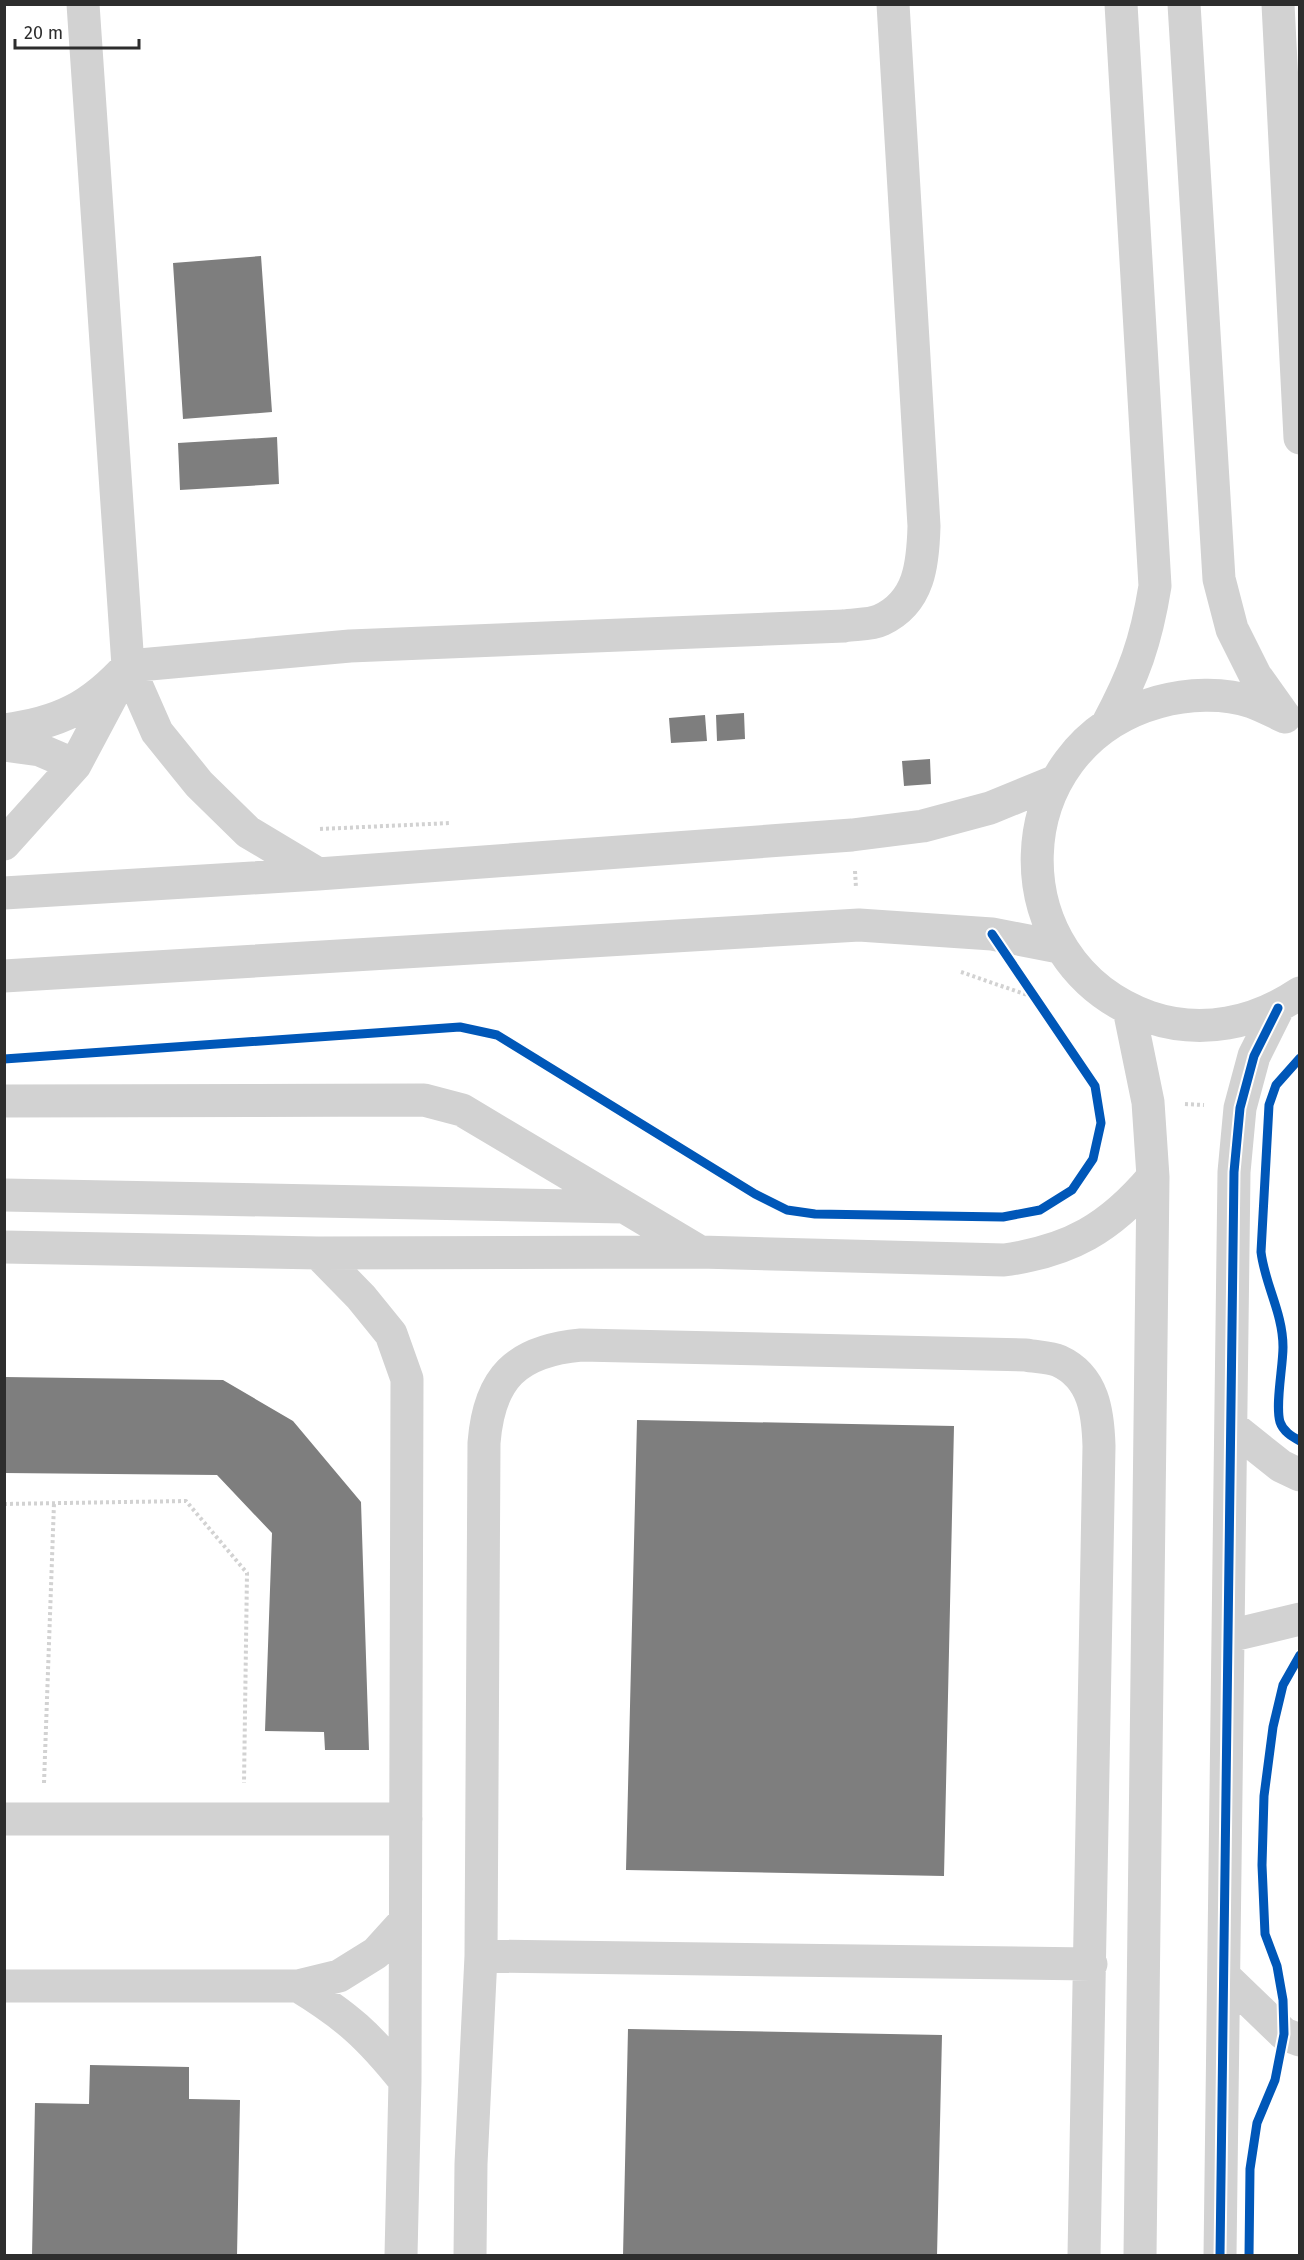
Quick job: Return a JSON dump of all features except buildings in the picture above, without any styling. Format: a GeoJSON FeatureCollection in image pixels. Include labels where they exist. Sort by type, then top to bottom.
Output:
{"type":"FeatureCollection","features":[{"type":"Feature","properties":{"kind":"street"},"geometry":{"type":"LineString","coordinates":[[83,4],[128,666],[157,732],[199,784],[248,832],[318,874]]}},
{"type":"Feature","properties":{"kind":"street"},"geometry":{"type":"LineString","coordinates":[[4,729],[55,720],[83,707],[107,689],[128,666],[350,646],[844,626],[880,621],[910,599],[923,565],[924,525],[893,4]]}},
{"type":"Feature","properties":{"kind":"street"},"geometry":{"type":"LineString","coordinates":[[1107,725],[1131,681],[1148,634],[1155,586],[1121,4]]}},
{"type":"Feature","properties":{"kind":"street"},"geometry":{"type":"LineString","coordinates":[[1184,4],[1219,579],[1237,638],[1255,675],[1292,722]]}},
{"type":"Feature","properties":{"kind":"street"},"geometry":{"type":"LineString","coordinates":[[1278,4],[1299,438]]}},
{"type":"Feature","properties":{"kind":"street"},"geometry":{"type":"LineString","coordinates":[[4,844],[75,765],[128,666]]}},
{"type":"Feature","properties":{"kind":"street"},"geometry":{"type":"LineString","coordinates":[[1288,1000],[1241,1022],[1203,1027],[1165,1023],[1129,1010],[1090,983],[1059,947],[1042,908],[1036,865],[1041,822],[1056,782],[1078,750],[1107,725],[1140,707],[1176,697],[1214,695],[1251,702],[1292,722]]}},
{"type":"Feature","properties":{"kind":"street"},"geometry":{"type":"LineString","coordinates":[[4,746],[40,750],[75,765]]}},
{"type":"Feature","properties":{"kind":"street"},"geometry":{"type":"LineString","coordinates":[[4,893],[318,874],[852,835],[923,826],[990,808],[1056,782]]}},
{"type":"Feature","properties":{"kind":"street"},"geometry":{"type":"LineString","coordinates":[[4,976],[859,924],[992,934],[1059,947]]}},
{"type":"Feature","properties":{"kind":"street"},"geometry":{"type":"LineString","coordinates":[[1220,2256],[1226,1978],[1234,1172],[1240,1108],[1254,1056],[1288,1000]]}},
{"type":"Feature","properties":{"kind":"street"},"geometry":{"type":"LineString","coordinates":[[1129,1010],[1148,1102],[1153,1177],[1140,2256]]}},
{"type":"Feature","properties":{"kind":"street"},"geometry":{"type":"LineString","coordinates":[[4,1101],[424,1100],[462,1110],[700,1252]]}},
{"type":"Feature","properties":{"kind":"street"},"geometry":{"type":"LineString","coordinates":[[4,1247],[318,1253],[700,1252],[1004,1260],[1033,1256],[1062,1248],[1096,1230],[1134,1199],[1153,1177]]}},
{"type":"Feature","properties":{"kind":"street"},"geometry":{"type":"LineString","coordinates":[[4,1195],[624,1207]]}},
{"type":"Feature","properties":{"kind":"street"},"geometry":{"type":"LineString","coordinates":[[318,1253],[361,1297],[391,1334],[407,1379],[405,2081],[401,2256]]}},
{"type":"Feature","properties":{"kind":"street"},"geometry":{"type":"LineString","coordinates":[[470,2256],[471,2164],[480,1956],[483,1455],[486,1412],[499,1384],[522,1362],[550,1348],[582,1346],[1026,1355],[1059,1361],[1085,1382],[1098,1412],[1099,1446],[1084,2256]]}},
{"type":"Feature","properties":{"kind":"street"},"geometry":{"type":"LineString","coordinates":[[1232,1427],[1281,1467],[1299,1475]]}},
{"type":"Feature","properties":{"kind":"street"},"geometry":{"type":"LineString","coordinates":[[1229,1636],[1299,1619]]}},
{"type":"Feature","properties":{"kind":"street"},"geometry":{"type":"LineString","coordinates":[[4,1819],[406,1819]]}},
{"type":"Feature","properties":{"kind":"street"},"geometry":{"type":"LineString","coordinates":[[4,2007],[19,1986],[298,1986],[339,1976],[376,1953],[405,1921]]}},
{"type":"Feature","properties":{"kind":"street"},"geometry":{"type":"LineString","coordinates":[[480,1956],[1091,1964]]}},
{"type":"Feature","properties":{"kind":"street"},"geometry":{"type":"LineString","coordinates":[[1226,1978],[1284,2034],[1299,2040]]}},
{"type":"Feature","properties":{"kind":"street"},"geometry":{"type":"LineString","coordinates":[[298,1986],[339,2011],[375,2043],[405,2081]]}},
{"type":"Feature","properties":{"kind":"path"},"geometry":{"type":"LineString","coordinates":[[319,829],[461,823]]}},
{"type":"Feature","properties":{"kind":"path"},"geometry":{"type":"LineString","coordinates":[[852,835],[859,924]]}},
{"type":"Feature","properties":{"kind":"path"},"geometry":{"type":"LineString","coordinates":[[992,934],[1042,1008]]}},
{"type":"Feature","properties":{"kind":"path"},"geometry":{"type":"LineString","coordinates":[[958,971],[1036,998]]}},
{"type":"Feature","properties":{"kind":"path"},"geometry":{"type":"LineString","coordinates":[[1148,1102],[1240,1108]]}},
{"type":"Feature","properties":{"kind":"path"},"geometry":{"type":"LineString","coordinates":[[4,1504],[186,1502],[247,1573],[243,1820]]}},
{"type":"Feature","properties":{"kind":"path"},"geometry":{"type":"LineString","coordinates":[[43,1820],[54,1503]]}},
{"type":"Feature","properties":{"kind":"cycle path"},"geometry":{"type":"LineString","coordinates":[[4,1059],[460,1027],[497,1035],[755,1194],[787,1210],[815,1214],[1003,1217],[1040,1210],[1072,1190],[1093,1159],[1101,1123],[1095,1086],[992,934]]}},
{"type":"Feature","properties":{"kind":"cycle path"},"geometry":{"type":"LineString","coordinates":[[1220,2256],[1234,1172],[1240,1108],[1254,1056],[1278,1008]]}},
{"type":"Feature","properties":{"kind":"cycle path"},"geometry":{"type":"LineString","coordinates":[[1300,1058],[1276,1085],[1269,1105],[1261,1252],[1282,1335],[1283,1355],[1278,1406],[1280,1422],[1285,1431],[1300,1441]]}},
{"type":"Feature","properties":{"kind":"cycle path"},"geometry":{"type":"LineString","coordinates":[[1249,2256],[1250,2169],[1257,2123],[1275,2080],[1284,2034],[1283,2000],[1277,1966],[1265,1934],[1262,1865],[1264,1796],[1273,1727],[1283,1685],[1300,1655]]}}]}
